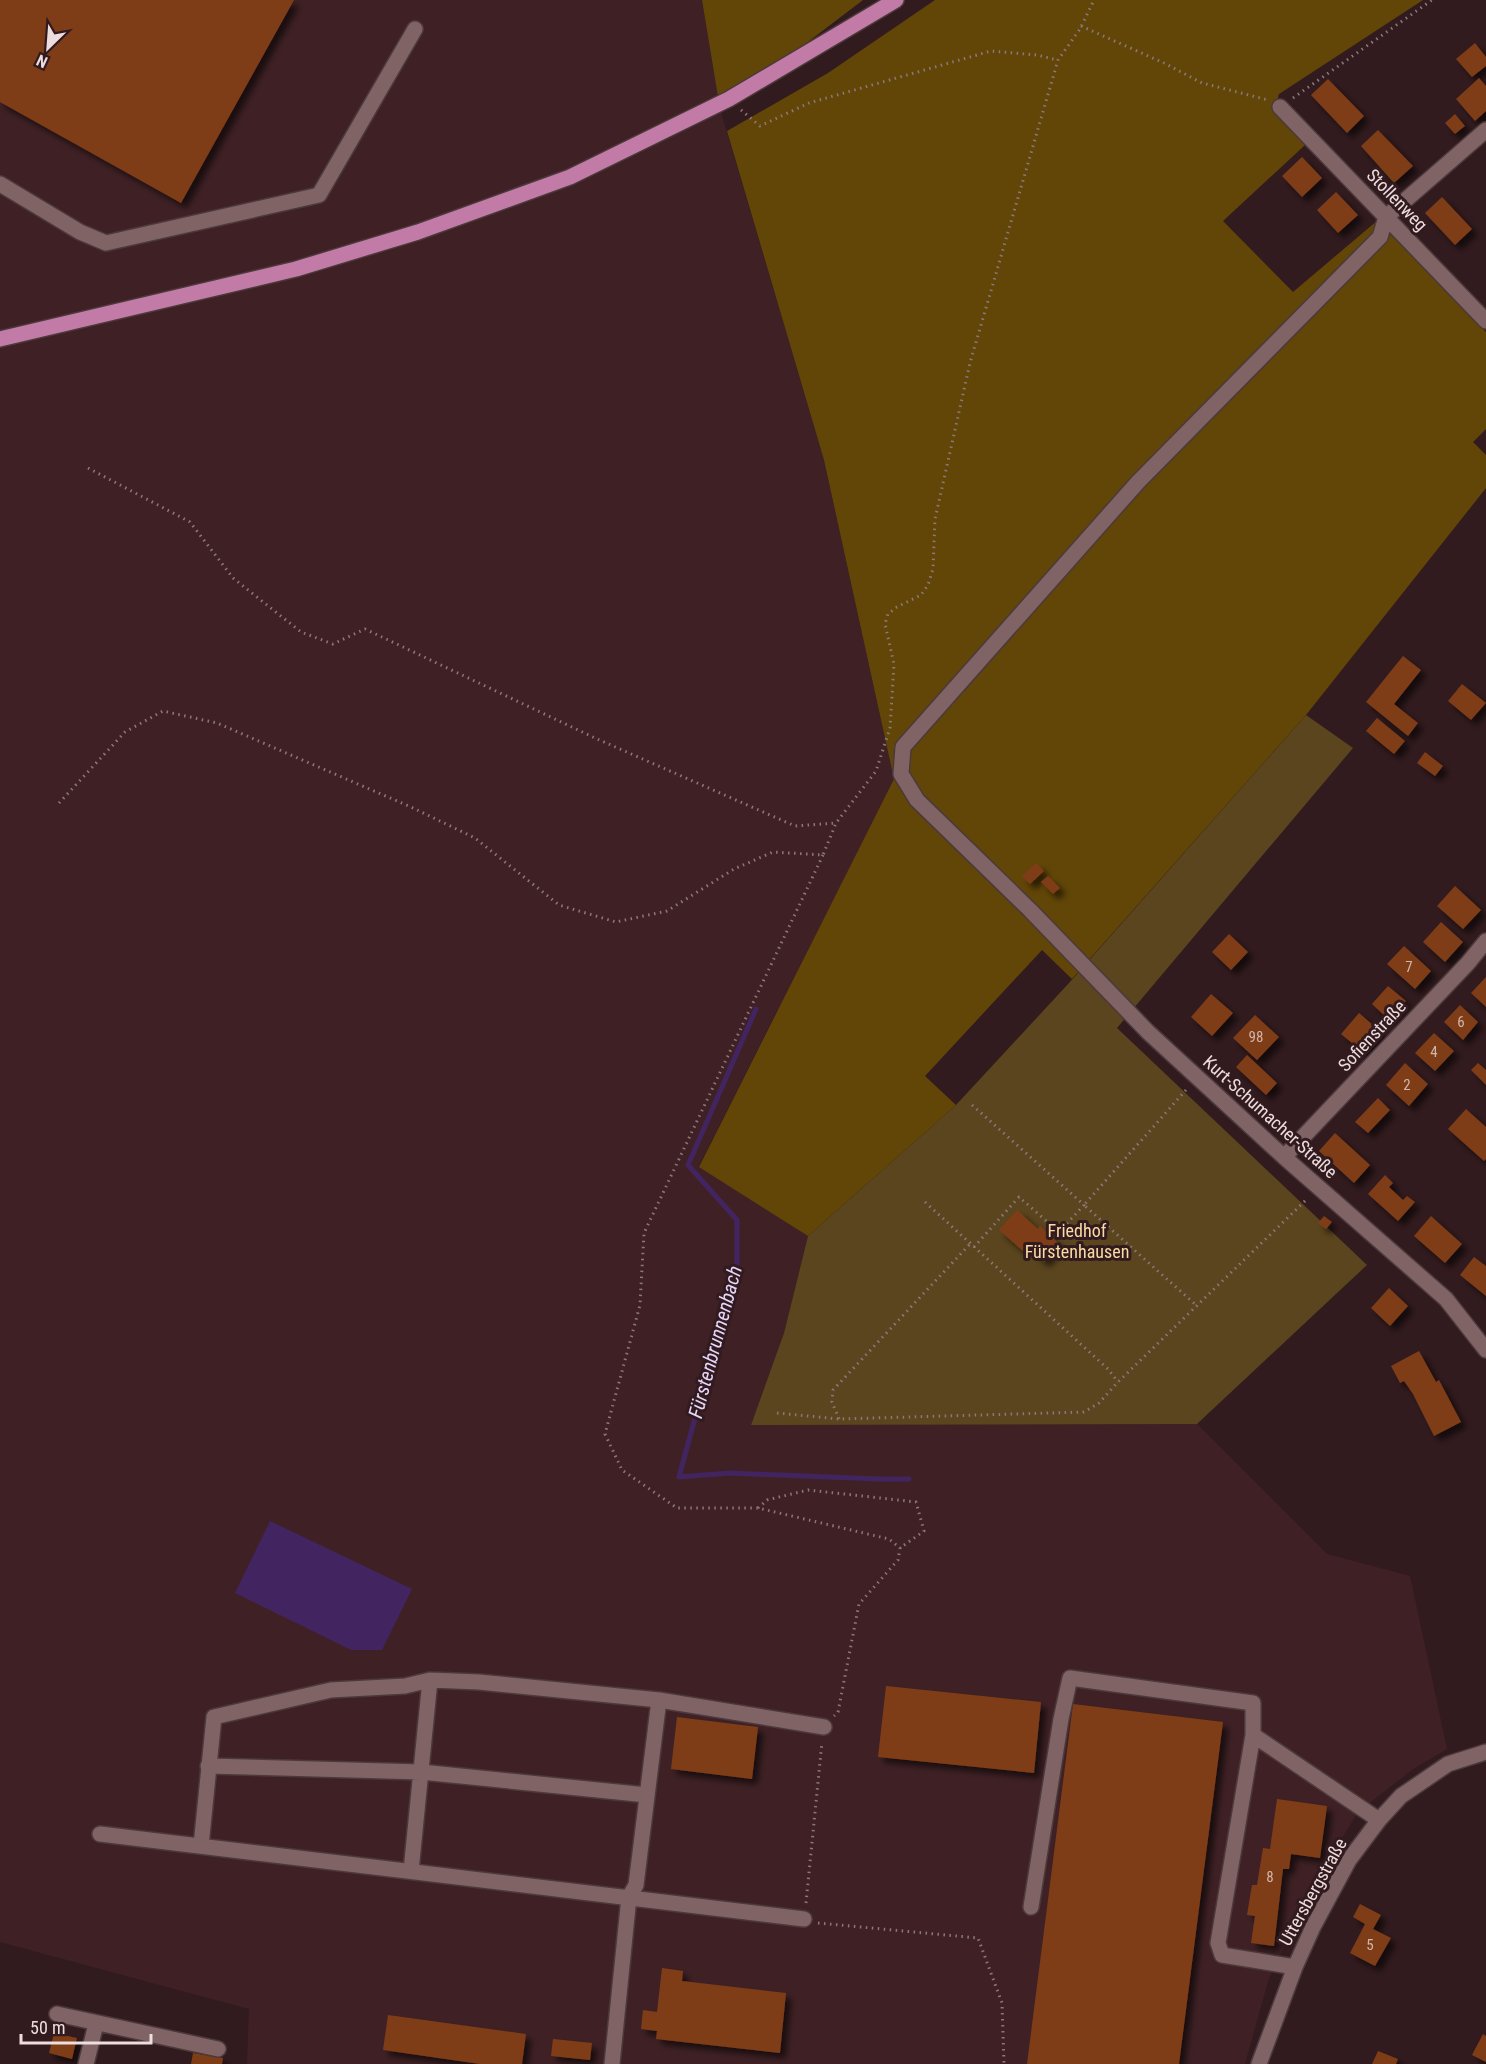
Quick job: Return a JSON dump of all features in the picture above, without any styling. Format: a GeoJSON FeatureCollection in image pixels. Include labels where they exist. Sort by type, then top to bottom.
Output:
{"type":"FeatureCollection","features":[{"type":"Feature","properties":{"kind":"main road"},"geometry":{"type":"LineString","coordinates":[[0,339],[296,269],[418,232],[570,177],[729,99],[896,0]]}},
{"type":"Feature","properties":{"kind":"street"},"geometry":{"type":"LineString","coordinates":[[0,184],[80,231],[106,243],[319,195],[415,29]]}},
{"type":"Feature","properties":{"kind":"street","name":"Stollenweg"},"geometry":{"type":"LineString","coordinates":[[1280,107],[1486,321]]}},
{"type":"Feature","properties":{"kind":"street"},"geometry":{"type":"LineString","coordinates":[[1386,217],[1486,130]]}},
{"type":"Feature","properties":{"kind":"street","name":"Kurt-Schumacher-Straße"},"geometry":{"type":"LineString","coordinates":[[1386,217],[1380,237],[1138,482],[903,747],[901,774],[917,800],[1030,910],[1148,1032],[1284,1157],[1446,1299],[1486,1350]]}},
{"type":"Feature","properties":{"kind":"street","name":"Sofienstraße"},"geometry":{"type":"LineString","coordinates":[[1284,1157],[1468,963],[1486,941]]}},
{"type":"Feature","properties":{"kind":"street"},"geometry":{"type":"LineString","coordinates":[[1031,1908],[1061,1719],[1070,1678],[1253,1703],[1253,1735],[1218,1943],[1222,1954],[1295,1967]]}},
{"type":"Feature","properties":{"kind":"street"},"geometry":{"type":"LineString","coordinates":[[411,1871],[430,1680]]}},
{"type":"Feature","properties":{"kind":"street"},"geometry":{"type":"LineString","coordinates":[[201,1846],[214,1717],[331,1690],[405,1686],[430,1680],[479,1682],[659,1700],[824,1727]]}},
{"type":"Feature","properties":{"kind":"street"},"geometry":{"type":"LineString","coordinates":[[612,2064],[629,1897],[636,1885],[659,1700]]}},
{"type":"Feature","properties":{"kind":"street"},"geometry":{"type":"LineString","coordinates":[[1253,1735],[1378,1820]]}},
{"type":"Feature","properties":{"kind":"street","name":"Uttersbergstraße"},"geometry":{"type":"LineString","coordinates":[[1259,2064],[1295,1967],[1313,1927],[1349,1860],[1378,1820],[1401,1796],[1448,1764],[1486,1752]]}},
{"type":"Feature","properties":{"kind":"street"},"geometry":{"type":"LineString","coordinates":[[208,1766],[421,1772],[647,1795]]}},
{"type":"Feature","properties":{"kind":"street"},"geometry":{"type":"LineString","coordinates":[[100,1834],[804,1919]]}},
{"type":"Feature","properties":{"kind":"street"},"geometry":{"type":"LineString","coordinates":[[57,2013],[96,2024],[219,2049]]}},
{"type":"Feature","properties":{"kind":"street"},"geometry":{"type":"LineString","coordinates":[[86,2064],[96,2024]]}},
{"type":"Feature","properties":{"kind":"path"},"geometry":{"type":"LineString","coordinates":[[900,1548],[890,1539],[758,1508],[677,1508],[622,1470],[605,1434],[640,1305],[644,1233],[836,823],[876,771],[890,728],[894,664],[885,624],[888,614],[921,595],[928,585],[933,569],[935,519],[970,363],[1058,60],[1081,26],[1094,0]]}},
{"type":"Feature","properties":{"kind":"path"},"geometry":{"type":"LineString","coordinates":[[1081,26],[1164,63],[1202,83],[1259,97],[1275,102],[1280,107],[1432,0]]}},
{"type":"Feature","properties":{"kind":"path"},"geometry":{"type":"LineString","coordinates":[[729,99],[760,126],[809,104],[991,51],[1037,55],[1058,60]]}},
{"type":"Feature","properties":{"kind":"path"},"geometry":{"type":"LineString","coordinates":[[88,468],[190,522],[233,578],[301,632],[333,644],[365,629],[595,738],[795,826],[836,823]]}},
{"type":"Feature","properties":{"kind":"path"},"geometry":{"type":"LineString","coordinates":[[59,803],[125,732],[164,711],[217,723],[411,807],[475,838],[559,905],[616,922],[667,911],[734,869],[774,852],[823,855]]}},
{"type":"Feature","properties":{"kind":"path"},"geometry":{"type":"LineString","coordinates":[[974,1247],[1019,1197],[1059,1232],[1198,1077]]}},
{"type":"Feature","properties":{"kind":"path"},"geometry":{"type":"LineString","coordinates":[[972,1105],[1197,1306]]}},
{"type":"Feature","properties":{"kind":"path"},"geometry":{"type":"LineString","coordinates":[[777,1413],[839,1419],[1084,1412],[1099,1403],[1319,1187]]}},
{"type":"Feature","properties":{"kind":"path"},"geometry":{"type":"LineString","coordinates":[[925,1202],[1108,1369],[1118,1382]]}},
{"type":"Feature","properties":{"kind":"path"},"geometry":{"type":"LineString","coordinates":[[839,1419],[832,1402],[833,1390],[970,1244]]}},
{"type":"Feature","properties":{"kind":"path"},"geometry":{"type":"LineString","coordinates":[[758,1508],[767,1500],[808,1490],[916,1502],[924,1531],[900,1548],[898,1560],[859,1604],[838,1712],[824,1727],[804,1922],[978,1938],[1002,2003],[1004,2064]]}},
{"type":"Feature","properties":{"kind":"shaded area"},"geometry":{"type":"Polygon","coordinates":[[[0,0],[702,0],[720,109],[824,460],[894,779],[699,1166],[808,1236],[784,1333],[751,1425],[1197,1424],[1327,1554],[1410,1576],[1447,1749],[1413,1769],[1358,1812],[1323,1869],[1269,1978],[1245,2064],[247,2064],[249,2009],[0,1942],[0,0]]]}},
{"type":"Feature","properties":{"kind":"shaded area"},"geometry":{"type":"Polygon","coordinates":[[[702,0],[863,0],[720,109],[702,0]]]}},
{"type":"Feature","properties":{"kind":"shaded area"},"geometry":{"type":"Polygon","coordinates":[[[935,0],[1423,0],[1279,94],[1274,113],[1305,145],[1223,221],[1293,292],[1378,220],[1486,332],[1486,429],[1473,442],[1486,455],[1486,488],[1306,715],[1072,979],[1042,950],[925,1076],[956,1105],[808,1236],[699,1167],[894,779],[824,460],[727,131],[828,73],[935,0]]]}},
{"type":"Feature","properties":{"kind":"shaded area"},"geometry":{"type":"Polygon","coordinates":[[[270,1521],[412,1589],[382,1650],[351,1650],[235,1593],[270,1521]]]}},
{"type":"Feature","properties":{"kind":"green space","name":"Friedhof Fürstenhausen"},"geometry":{"type":"Polygon","coordinates":[[[1306,715],[1353,748],[1117,1028],[1367,1265],[1197,1424],[751,1425],[784,1333],[808,1236],[956,1105],[1069,983],[1306,715]]]}},
{"type":"Feature","properties":{"kind":"building"},"geometry":{"type":"Polygon","coordinates":[[[0,0],[294,0],[181,203],[0,102],[0,0]]]}},
{"type":"Feature","properties":{"kind":"building"},"geometry":{"type":"Polygon","coordinates":[[[1475,43],[1486,57],[1486,66],[1472,77],[1456,59],[1475,43]]]}},
{"type":"Feature","properties":{"kind":"building"},"geometry":{"type":"Polygon","coordinates":[[[1479,78],[1486,86],[1486,111],[1475,121],[1456,99],[1479,78]]]}},
{"type":"Feature","properties":{"kind":"building"},"geometry":{"type":"Polygon","coordinates":[[[1328,79],[1364,116],[1347,133],[1311,95],[1328,79]]]}},
{"type":"Feature","properties":{"kind":"building"},"geometry":{"type":"Polygon","coordinates":[[[1455,114],[1465,126],[1455,134],[1445,123],[1455,114]]]}},
{"type":"Feature","properties":{"kind":"building"},"geometry":{"type":"Polygon","coordinates":[[[1378,130],[1413,166],[1394,183],[1361,146],[1378,130]]]}},
{"type":"Feature","properties":{"kind":"building"},"geometry":{"type":"Polygon","coordinates":[[[1302,157],[1322,178],[1302,197],[1282,176],[1302,157]]]}},
{"type":"Feature","properties":{"kind":"building"},"geometry":{"type":"Polygon","coordinates":[[[1336,192],[1358,215],[1338,233],[1317,210],[1336,192]]]}},
{"type":"Feature","properties":{"kind":"building"},"geometry":{"type":"Polygon","coordinates":[[[1442,197],[1472,229],[1455,245],[1425,213],[1442,197]]]}},
{"type":"Feature","properties":{"kind":"building"},"geometry":{"type":"Polygon","coordinates":[[[1403,656],[1421,670],[1394,704],[1418,723],[1408,736],[1366,702],[1403,656]]]}},
{"type":"Feature","properties":{"kind":"building"},"geometry":{"type":"Polygon","coordinates":[[[1462,684],[1486,703],[1471,720],[1448,701],[1462,684]]]}},
{"type":"Feature","properties":{"kind":"building"},"geometry":{"type":"Polygon","coordinates":[[[1377,718],[1405,741],[1394,754],[1366,731],[1377,718]]]}},
{"type":"Feature","properties":{"kind":"building"},"geometry":{"type":"Polygon","coordinates":[[[1425,752],[1443,766],[1435,776],[1417,763],[1425,752]]]}},
{"type":"Feature","properties":{"kind":"building"},"geometry":{"type":"Polygon","coordinates":[[[1036,863],[1044,871],[1030,884],[1022,876],[1036,863]]]}},
{"type":"Feature","properties":{"kind":"building"},"geometry":{"type":"Polygon","coordinates":[[[1048,876],[1060,888],[1053,894],[1041,882],[1048,876]]]}},
{"type":"Feature","properties":{"kind":"building"},"geometry":{"type":"Polygon","coordinates":[[[1455,886],[1481,910],[1463,929],[1437,906],[1455,886]]]}},
{"type":"Feature","properties":{"kind":"building"},"geometry":{"type":"Polygon","coordinates":[[[1441,922],[1463,942],[1445,962],[1423,942],[1441,922]]]}},
{"type":"Feature","properties":{"kind":"building"},"geometry":{"type":"Polygon","coordinates":[[[1229,934],[1248,952],[1231,970],[1212,952],[1229,934]]]}},
{"type":"Feature","properties":{"kind":"building"},"geometry":{"type":"Polygon","coordinates":[[[1404,946],[1431,971],[1415,989],[1387,964],[1404,946]]]}},
{"type":"Feature","properties":{"kind":"building"},"geometry":{"type":"Polygon","coordinates":[[[1486,977],[1486,1007],[1471,993],[1486,977]]]}},
{"type":"Feature","properties":{"kind":"building"},"geometry":{"type":"Polygon","coordinates":[[[1388,986],[1406,1001],[1389,1020],[1372,1004],[1388,986]]]}},
{"type":"Feature","properties":{"kind":"building"},"geometry":{"type":"Polygon","coordinates":[[[1211,994],[1233,1013],[1212,1036],[1191,1017],[1211,994]]]}},
{"type":"Feature","properties":{"kind":"building"},"geometry":{"type":"Polygon","coordinates":[[[1460,1005],[1478,1022],[1463,1040],[1444,1022],[1460,1005]]]}},
{"type":"Feature","properties":{"kind":"building"},"geometry":{"type":"Polygon","coordinates":[[[1359,1013],[1381,1032],[1364,1053],[1341,1034],[1359,1013]]]}},
{"type":"Feature","properties":{"kind":"building"},"geometry":{"type":"Polygon","coordinates":[[[1255,1015],[1279,1037],[1257,1060],[1233,1038],[1255,1015]]]}},
{"type":"Feature","properties":{"kind":"building"},"geometry":{"type":"Polygon","coordinates":[[[1434,1033],[1454,1051],[1435,1071],[1415,1053],[1434,1033]]]}},
{"type":"Feature","properties":{"kind":"building"},"geometry":{"type":"Polygon","coordinates":[[[1247,1055],[1277,1083],[1266,1095],[1236,1067],[1247,1055]]]}},
{"type":"Feature","properties":{"kind":"building"},"geometry":{"type":"Polygon","coordinates":[[[1405,1063],[1428,1084],[1409,1106],[1386,1085],[1405,1063]]]}},
{"type":"Feature","properties":{"kind":"building"},"geometry":{"type":"Polygon","coordinates":[[[1478,1063],[1486,1070],[1486,1085],[1471,1070],[1478,1063]]]}},
{"type":"Feature","properties":{"kind":"building"},"geometry":{"type":"Polygon","coordinates":[[[1378,1098],[1390,1110],[1368,1133],[1355,1122],[1378,1098]]]}},
{"type":"Feature","properties":{"kind":"building"},"geometry":{"type":"Polygon","coordinates":[[[1466,1109],[1486,1127],[1486,1159],[1484,1161],[1448,1129],[1466,1109]]]}},
{"type":"Feature","properties":{"kind":"building"},"geometry":{"type":"Polygon","coordinates":[[[1335,1133],[1370,1165],[1354,1183],[1319,1151],[1335,1133]]]}},
{"type":"Feature","properties":{"kind":"building"},"geometry":{"type":"Polygon","coordinates":[[[1385,1175],[1393,1183],[1389,1187],[1403,1200],[1407,1196],[1415,1202],[1398,1221],[1368,1194],[1385,1175]]]}},
{"type":"Feature","properties":{"kind":"building"},"geometry":{"type":"Polygon","coordinates":[[[1017,1210],[1038,1229],[1040,1226],[1060,1245],[1044,1262],[1027,1246],[1023,1251],[999,1230],[1017,1210]]]}},
{"type":"Feature","properties":{"kind":"building"},"geometry":{"type":"Polygon","coordinates":[[[1324,1216],[1332,1222],[1326,1229],[1318,1223],[1324,1216]]]}},
{"type":"Feature","properties":{"kind":"building"},"geometry":{"type":"Polygon","coordinates":[[[1431,1216],[1462,1244],[1445,1263],[1414,1236],[1431,1216]]]}},
{"type":"Feature","properties":{"kind":"building"},"geometry":{"type":"Polygon","coordinates":[[[1474,1257],[1486,1266],[1486,1296],[1460,1275],[1474,1257]]]}},
{"type":"Feature","properties":{"kind":"building"},"geometry":{"type":"Polygon","coordinates":[[[1389,1288],[1408,1306],[1390,1326],[1371,1308],[1389,1288]]]}},
{"type":"Feature","properties":{"kind":"building"},"geometry":{"type":"Polygon","coordinates":[[[1419,1351],[1436,1382],[1439,1380],[1461,1422],[1434,1436],[1413,1394],[1404,1381],[1400,1383],[1391,1366],[1419,1351]]]}},
{"type":"Feature","properties":{"kind":"building"},"geometry":{"type":"Polygon","coordinates":[[[886,1686],[1041,1702],[1034,1773],[878,1757],[886,1686]]]}},
{"type":"Feature","properties":{"kind":"building"},"geometry":{"type":"Polygon","coordinates":[[[1073,1704],[1223,1722],[1179,2064],[1027,2064],[1073,1704]]]}},
{"type":"Feature","properties":{"kind":"building"},"geometry":{"type":"Polygon","coordinates":[[[677,1717],[758,1727],[752,1779],[671,1769],[677,1717]]]}},
{"type":"Feature","properties":{"kind":"building"},"geometry":{"type":"Polygon","coordinates":[[[1277,1799],[1327,1806],[1320,1858],[1291,1854],[1289,1869],[1283,1869],[1274,1946],[1251,1943],[1255,1916],[1247,1915],[1252,1885],[1257,1885],[1263,1848],[1270,1849],[1277,1799]]]}},
{"type":"Feature","properties":{"kind":"building"},"geometry":{"type":"Polygon","coordinates":[[[1360,1904],[1381,1915],[1373,1929],[1391,1938],[1375,1966],[1350,1953],[1365,1924],[1353,1917],[1360,1904]]]}},
{"type":"Feature","properties":{"kind":"building"},"geometry":{"type":"Polygon","coordinates":[[[662,1968],[683,1971],[682,1981],[786,1993],[780,2053],[656,2039],[657,2031],[641,2029],[643,2010],[657,2012],[662,1968]]]}},
{"type":"Feature","properties":{"kind":"building"},"geometry":{"type":"Polygon","coordinates":[[[388,2015],[526,2034],[522,2064],[480,2064],[383,2050],[388,2015]]]}},
{"type":"Feature","properties":{"kind":"building"},"geometry":{"type":"Polygon","coordinates":[[[54,2033],[77,2038],[72,2059],[49,2053],[54,2033]]]}},
{"type":"Feature","properties":{"kind":"building"},"geometry":{"type":"Polygon","coordinates":[[[1483,2034],[1486,2036],[1486,2062],[1472,2055],[1483,2034]]]}},
{"type":"Feature","properties":{"kind":"building"},"geometry":{"type":"Polygon","coordinates":[[[553,2039],[592,2043],[590,2060],[551,2056],[553,2039]]]}},
{"type":"Feature","properties":{"kind":"building"},"geometry":{"type":"Polygon","coordinates":[[[1378,2051],[1398,2059],[1396,2064],[1372,2064],[1378,2051]]]}},
{"type":"Feature","properties":{"kind":"building"},"geometry":{"type":"Polygon","coordinates":[[[193,2053],[223,2058],[222,2064],[191,2064],[193,2053]]]}},
{"type":"Feature","properties":{"kind":"waterway","name":"Fürstenbrunnenbach"},"geometry":{"type":"LineString","coordinates":[[756,1009],[688,1165],[737,1220],[737,1263],[679,1477],[730,1473],[909,1479]]}}]}
